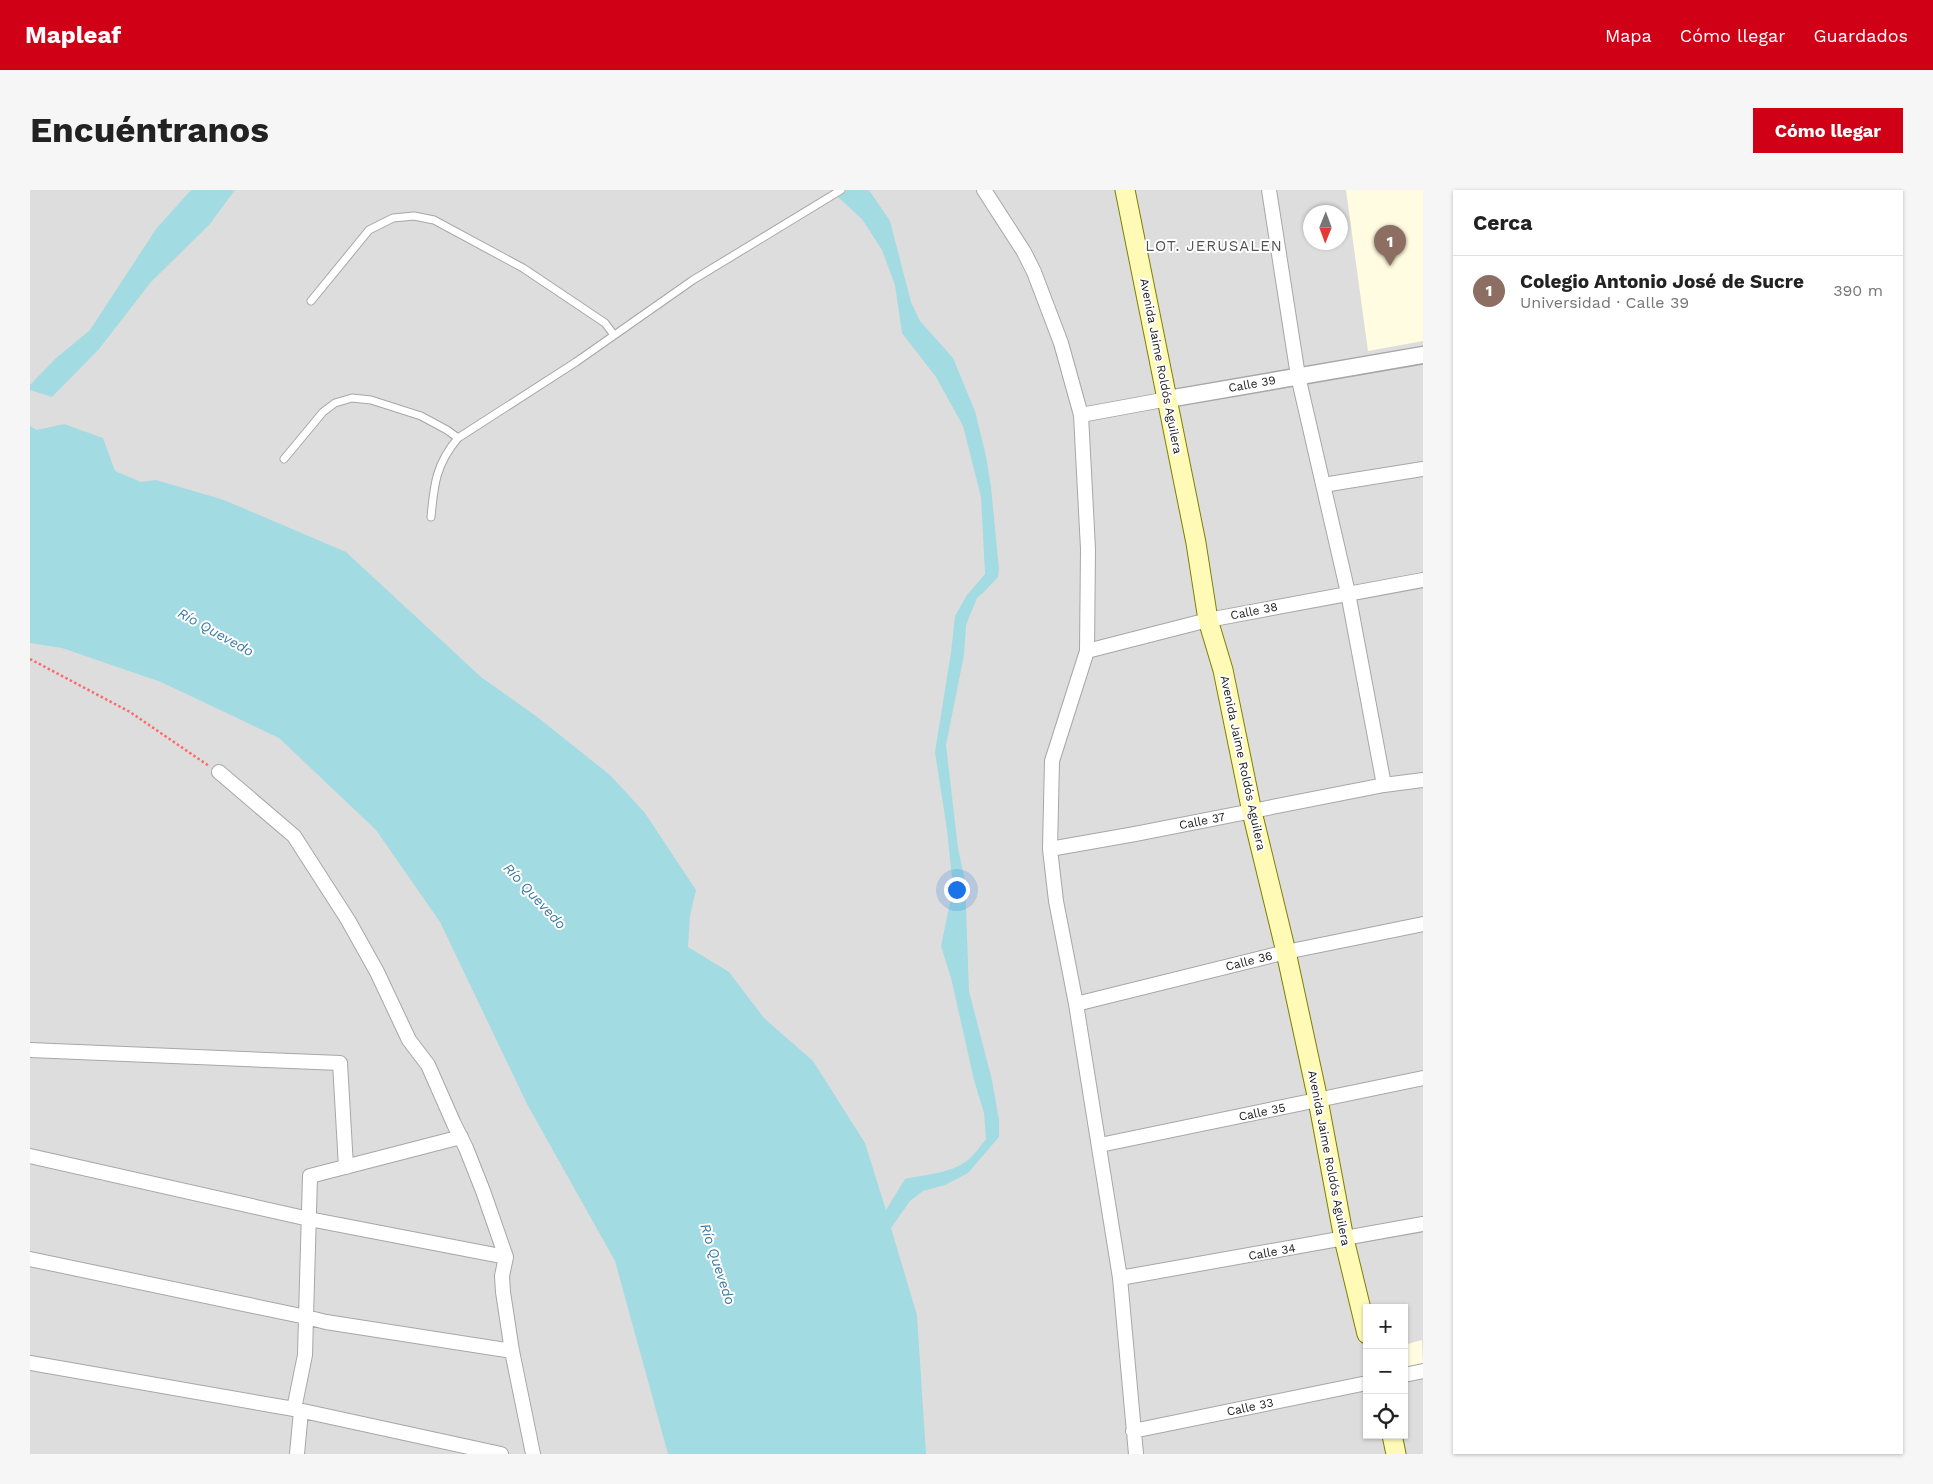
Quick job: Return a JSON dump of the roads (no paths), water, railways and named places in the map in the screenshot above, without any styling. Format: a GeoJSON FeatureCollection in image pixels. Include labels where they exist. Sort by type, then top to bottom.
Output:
{"type":"FeatureCollection","features":[{"type":"Feature","properties":{"kind":"main road","name":"Avenida Jaime Roldós Aguilera"},"geometry":{"type":"LineString","coordinates":[[1125,190],[1196,543],[1208,620],[1223,670],[1252,812],[1286,952],[1318,1100],[1344,1239],[1363,1317]]}},
{"type":"Feature","properties":{"kind":"main road"},"geometry":{"type":"LineString","coordinates":[[1393,1439],[1396,1454]]}},
{"type":"Feature","properties":{"kind":"street"},"geometry":{"type":"LineString","coordinates":[[984,190],[1024,252],[1034,272],[1061,342],[1080,415],[1088,549],[1087,651],[1052,761],[1050,849],[1056,901],[1100,1145],[1120,1278],[1136,1454]]}},
{"type":"Feature","properties":{"kind":"street"},"geometry":{"type":"LineString","coordinates":[[1268,190],[1298,376],[1348,592],[1384,785]]}},
{"type":"Feature","properties":{"kind":"street","name":"Calle 39"},"geometry":{"type":"LineString","coordinates":[[1080,415],[1423,355]]}},
{"type":"Feature","properties":{"kind":"street"},"geometry":{"type":"LineString","coordinates":[[1323,485],[1423,469]]}},
{"type":"Feature","properties":{"kind":"street","name":"Calle 38"},"geometry":{"type":"LineString","coordinates":[[1087,651],[1208,620],[1348,592],[1423,580]]}},
{"type":"Feature","properties":{"kind":"street"},"geometry":{"type":"LineString","coordinates":[[219,772],[294,836],[353,929],[377,972],[409,1040],[428,1065],[483,1191],[506,1257],[502,1276],[503,1292],[512,1351],[533,1454]]}},
{"type":"Feature","properties":{"kind":"street","name":"Calle 37"},"geometry":{"type":"LineString","coordinates":[[1050,849],[1252,812],[1384,785],[1423,780]]}},
{"type":"Feature","properties":{"kind":"street","name":"Calle 36"},"geometry":{"type":"LineString","coordinates":[[1076,1004],[1286,952],[1423,924]]}},
{"type":"Feature","properties":{"kind":"street"},"geometry":{"type":"LineString","coordinates":[[30,1050],[340,1063],[346,1167]]}},
{"type":"Feature","properties":{"kind":"street","name":"Calle 35"},"geometry":{"type":"LineString","coordinates":[[1100,1145],[1423,1078]]}},
{"type":"Feature","properties":{"kind":"street"},"geometry":{"type":"LineString","coordinates":[[297,1454],[298,1410],[305,1355],[310,1176],[461,1137]]}},
{"type":"Feature","properties":{"kind":"street"},"geometry":{"type":"LineString","coordinates":[[30,1156],[309,1219],[506,1257]]}},
{"type":"Feature","properties":{"kind":"street","name":"Calle 34"},"geometry":{"type":"LineString","coordinates":[[1120,1278],[1423,1224]]}},
{"type":"Feature","properties":{"kind":"street"},"geometry":{"type":"LineString","coordinates":[[30,1259],[306,1316],[326,1322],[512,1351]]}},
{"type":"Feature","properties":{"kind":"street"},"geometry":{"type":"LineString","coordinates":[[30,1363],[298,1410],[501,1454]]}},
{"type":"Feature","properties":{"kind":"street"},"geometry":{"type":"LineString","coordinates":[[1408,1374],[1423,1371]]}},
{"type":"Feature","properties":{"kind":"street","name":"Calle 33"},"geometry":{"type":"LineString","coordinates":[[1133,1431],[1363,1384]]}},
{"type":"Feature","properties":{"kind":"lane"},"geometry":{"type":"LineString","coordinates":[[431,517],[438,469],[447,451],[458,438],[614,335],[693,280],[841,190]]}},
{"type":"Feature","properties":{"kind":"lane"},"geometry":{"type":"LineString","coordinates":[[311,301],[369,230],[393,218],[414,216],[434,220],[523,268],[604,323],[614,335]]}},
{"type":"Feature","properties":{"kind":"lane"},"geometry":{"type":"LineString","coordinates":[[284,459],[324,412],[336,403],[352,398],[370,400],[421,416],[458,438]]}},
{"type":"Feature","properties":{"kind":"water"},"geometry":{"type":"Polygon","coordinates":[[[191,190],[235,190],[209,225],[151,282],[99,349],[52,397],[30,390],[30,385],[55,359],[90,330],[156,229],[191,190]]]}},
{"type":"Feature","properties":{"kind":"water","name":"Río Quevedo"},"geometry":{"type":"Polygon","coordinates":[[[830,190],[869,190],[890,221],[911,302],[920,321],[953,358],[975,411],[986,456],[991,487],[999,569],[998,577],[977,598],[966,625],[964,655],[946,745],[958,848],[965,881],[969,991],[992,1080],[999,1120],[999,1137],[968,1173],[945,1185],[923,1191],[910,1201],[891,1228],[917,1315],[926,1454],[668,1454],[615,1261],[527,1104],[440,922],[376,830],[279,738],[161,682],[62,648],[30,643],[30,426],[37,430],[64,424],[103,438],[115,471],[141,482],[156,480],[224,500],[346,552],[481,677],[536,716],[610,775],[645,813],[696,890],[690,916],[688,947],[729,972],[764,1018],[813,1061],[865,1143],[886,1210],[905,1179],[946,1171],[961,1165],[971,1158],[986,1139],[984,1113],[974,1080],[951,978],[941,946],[953,888],[947,830],[935,752],[955,616],[967,595],[985,574],[981,497],[963,426],[936,377],[902,333],[895,285],[882,250],[862,219],[830,190]]]}},
{"type":"Feature","properties":{"kind":"place","name":"Colegio Antonio José de Sucre"},"geometry":{"type":"Point","coordinates":[1390,266]}},
{"type":"Feature","properties":{"kind":"district","name":"LOT. JERUSALEN"},"geometry":{"type":"Point","coordinates":[1214,246]}}]}
